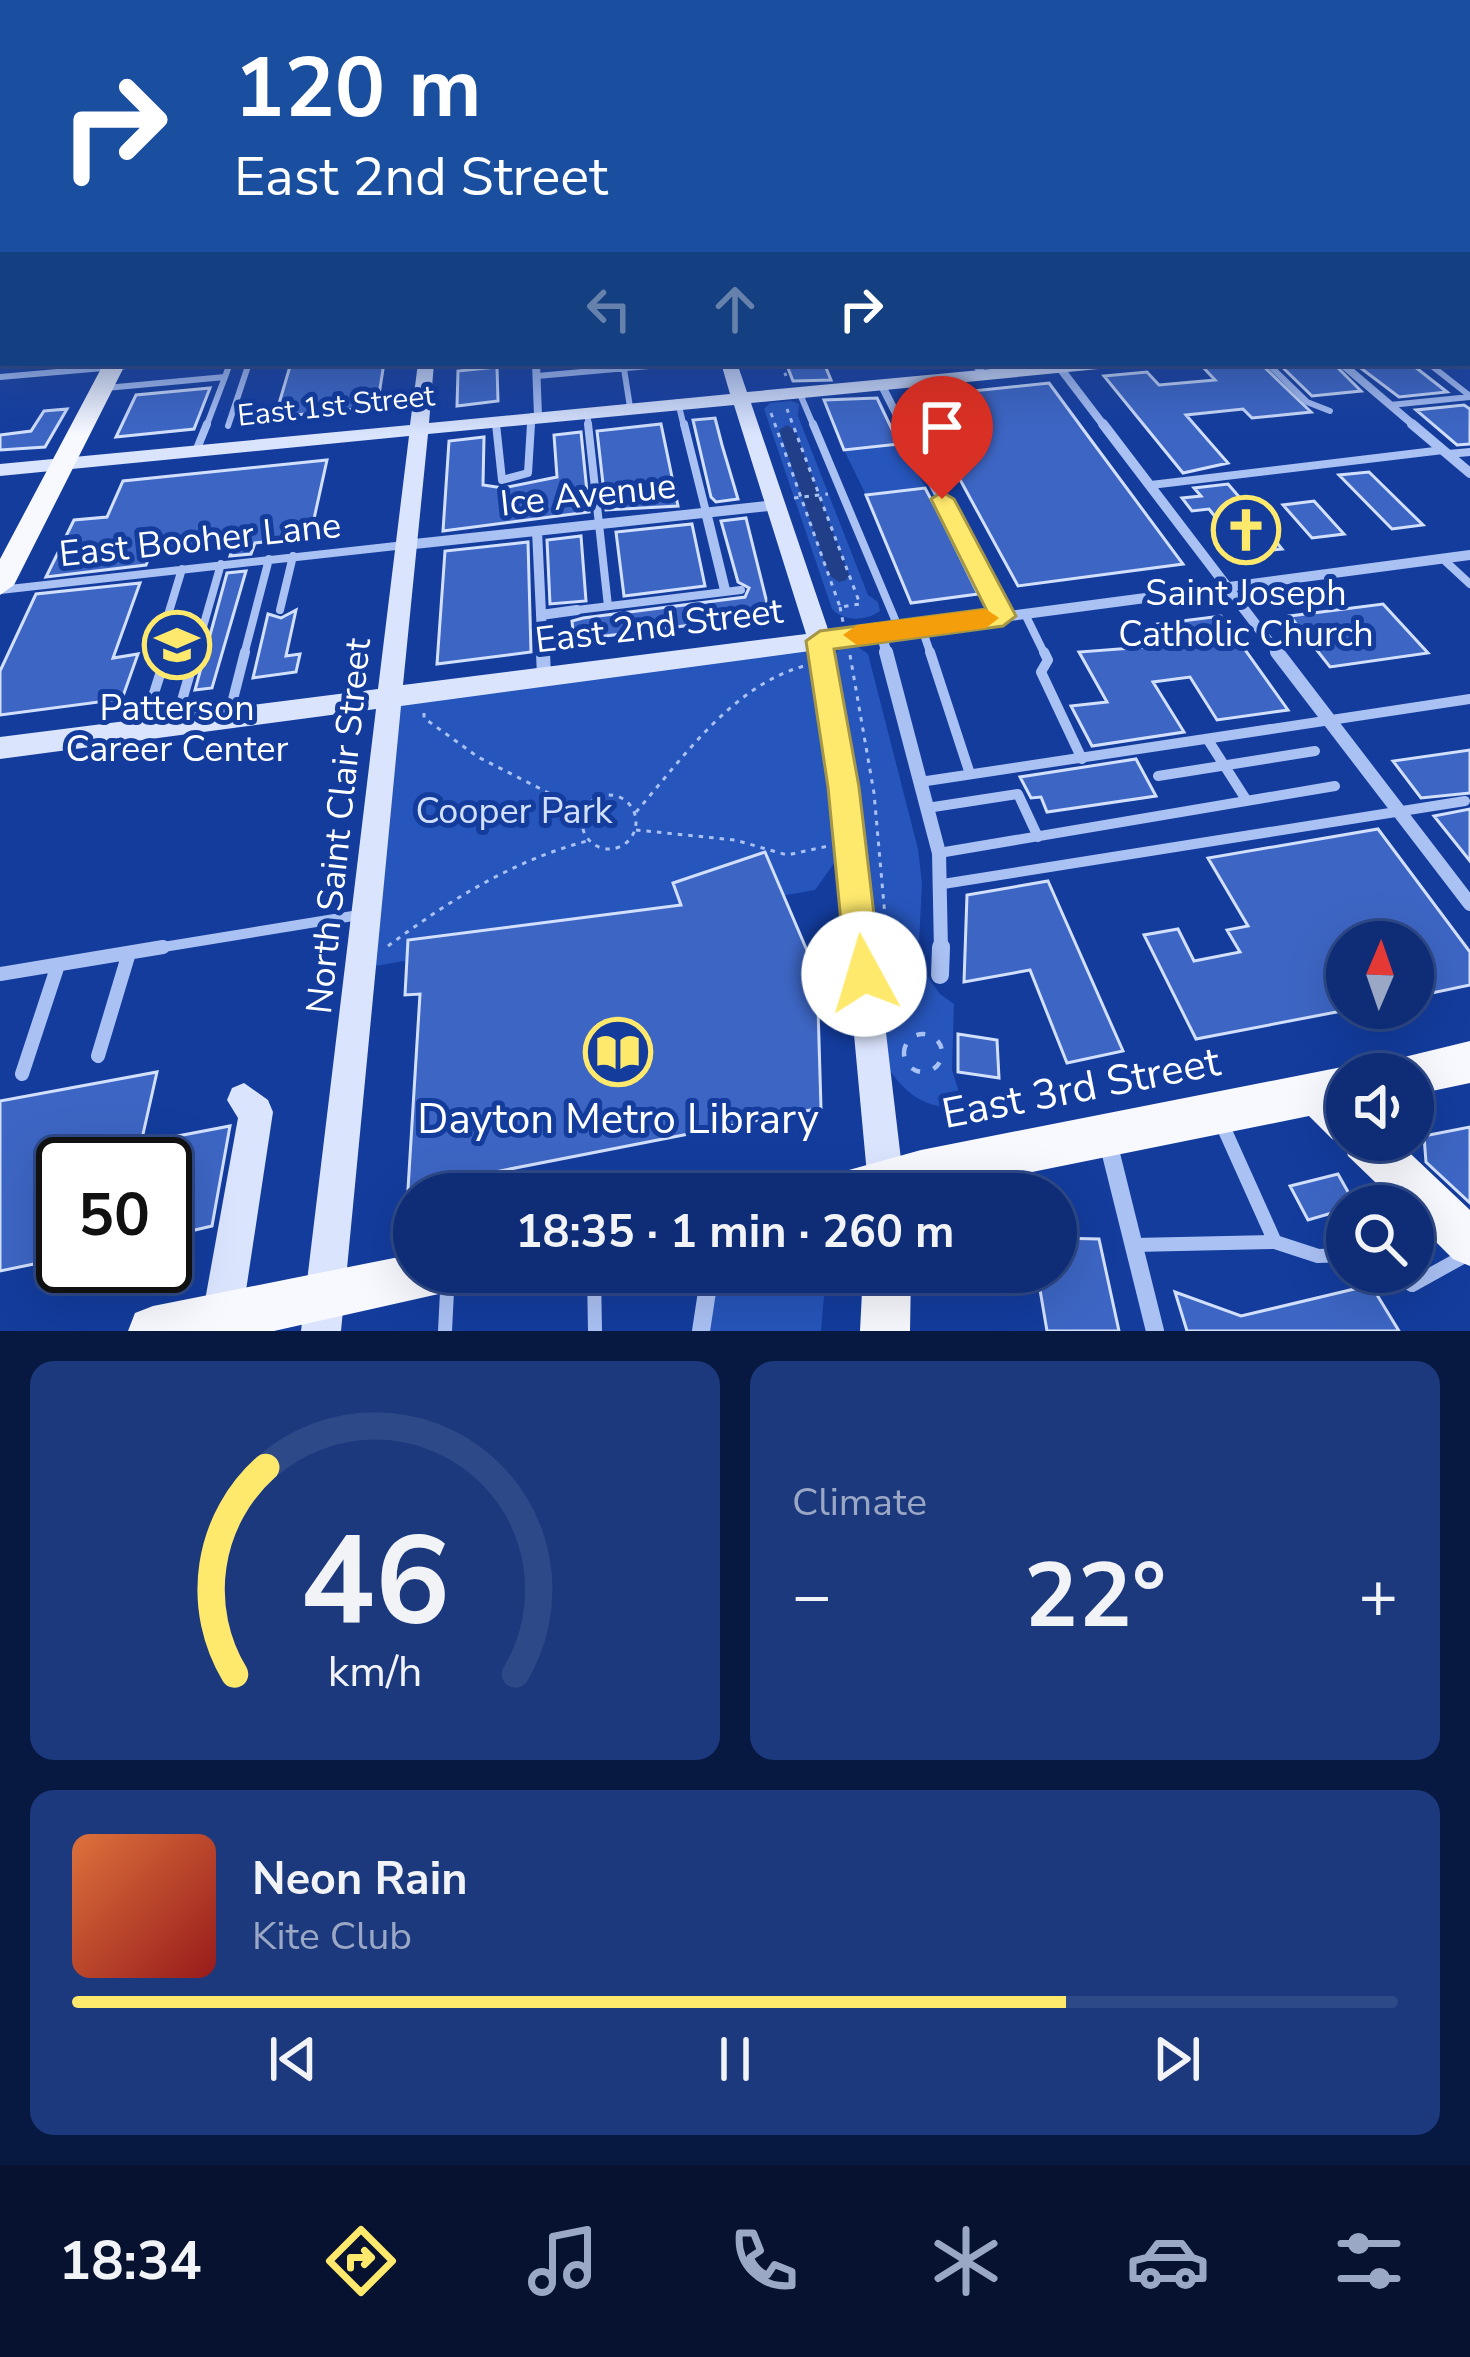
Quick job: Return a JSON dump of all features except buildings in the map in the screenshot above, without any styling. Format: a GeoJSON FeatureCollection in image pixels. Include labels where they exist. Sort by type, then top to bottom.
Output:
{"type":"FeatureCollection","features":[{"type":"Feature","properties":{"kind":"main road","name":"North Saint Clair Street"},"geometry":{"type":"LineString","coordinates":[[323,1314],[426,366]]}},
{"type":"Feature","properties":{"kind":"main road"},"geometry":{"type":"LineString","coordinates":[[730,366],[785,501],[831,652],[884,1173]]}},
{"type":"Feature","properties":{"kind":"main road","name":"East 1st Street"},"geometry":{"type":"LineString","coordinates":[[0,470],[419,426],[1080,366]]}},
{"type":"Feature","properties":{"kind":"main road"},"geometry":{"type":"LineString","coordinates":[[0,587],[110,373]]}},
{"type":"Feature","properties":{"kind":"main road","name":"East 2nd Street"},"geometry":{"type":"LineString","coordinates":[[0,748],[544,677],[831,652]]}},
{"type":"Feature","properties":{"kind":"main road"},"geometry":{"type":"LineString","coordinates":[[1434,1069],[1470,1062]]}},
{"type":"Feature","properties":{"kind":"main road"},"geometry":{"type":"LineString","coordinates":[[222,1318],[256,1112],[244,1100]]}},
{"type":"Feature","properties":{"kind":"main road","name":"East 3rd Street"},"geometry":{"type":"LineString","coordinates":[[920,1173],[1216,1112],[1326,1102]]}},
{"type":"Feature","properties":{"kind":"main road"},"geometry":{"type":"LineString","coordinates":[[1386,1161],[1470,1242]]}},
{"type":"Feature","properties":{"kind":"main road"},"geometry":{"type":"LineString","coordinates":[[153,1331],[222,1318],[323,1314],[393,1290]]}},
{"type":"Feature","properties":{"kind":"main road"},"geometry":{"type":"LineString","coordinates":[[885,1331],[886,1293]]}},
{"type":"Feature","properties":{"kind":"street"},"geometry":{"type":"LineString","coordinates":[[535,416],[536,366]]}},
{"type":"Feature","properties":{"kind":"street"},"geometry":{"type":"LineString","coordinates":[[1344,366],[1470,473]]}},
{"type":"Feature","properties":{"kind":"street"},"geometry":{"type":"LineString","coordinates":[[1060,368],[1470,904]]}},
{"type":"Feature","properties":{"kind":"street"},"geometry":{"type":"LineString","coordinates":[[882,386],[1003,616]]}},
{"type":"Feature","properties":{"kind":"street","name":"Ice Avenue"},"geometry":{"type":"LineString","coordinates":[[406,545],[785,501]]}},
{"type":"Feature","properties":{"kind":"street"},"geometry":{"type":"LineString","coordinates":[[706,512],[725,590]]}},
{"type":"Feature","properties":{"kind":"street"},"geometry":{"type":"LineString","coordinates":[[537,531],[544,677]]}},
{"type":"Feature","properties":{"kind":"street","name":"East 2nd Street"},"geometry":{"type":"LineString","coordinates":[[831,652],[899,629],[1470,555]]}},
{"type":"Feature","properties":{"kind":"street"},"geometry":{"type":"LineString","coordinates":[[541,615],[577,610]]}},
{"type":"Feature","properties":{"kind":"street"},"geometry":{"type":"LineString","coordinates":[[881,632],[939,854],[943,884],[940,975]]}},
{"type":"Feature","properties":{"kind":"street"},"geometry":{"type":"LineString","coordinates":[[1106,1136],[1154,1331]]}},
{"type":"Feature","properties":{"kind":"street"},"geometry":{"type":"LineString","coordinates":[[701,1331],[707,1293]]}},
{"type":"Feature","properties":{"kind":"lane"},"geometry":{"type":"LineString","coordinates":[[110,373],[146,366]]}},
{"type":"Feature","properties":{"kind":"lane"},"geometry":{"type":"LineString","coordinates":[[196,451],[229,366]]}},
{"type":"Feature","properties":{"kind":"lane"},"geometry":{"type":"LineString","coordinates":[[228,425],[249,366]]}},
{"type":"Feature","properties":{"kind":"lane"},"geometry":{"type":"LineString","coordinates":[[537,376],[654,366]]}},
{"type":"Feature","properties":{"kind":"lane"},"geometry":{"type":"LineString","coordinates":[[1270,366],[1307,402],[1330,411]]}},
{"type":"Feature","properties":{"kind":"lane"},"geometry":{"type":"LineString","coordinates":[[1432,366],[1470,396]]}},
{"type":"Feature","properties":{"kind":"lane"},"geometry":{"type":"LineString","coordinates":[[624,369],[630,407]]}},
{"type":"Feature","properties":{"kind":"lane"},"geometry":{"type":"LineString","coordinates":[[0,376],[225,377]]}},
{"type":"Feature","properties":{"kind":"lane"},"geometry":{"type":"LineString","coordinates":[[800,394],[899,629]]}},
{"type":"Feature","properties":{"kind":"lane"},"geometry":{"type":"LineString","coordinates":[[1390,405],[1470,396]]}},
{"type":"Feature","properties":{"kind":"lane"},"geometry":{"type":"LineString","coordinates":[[678,402],[706,512]]}},
{"type":"Feature","properties":{"kind":"lane"},"geometry":{"type":"LineString","coordinates":[[587,412],[608,606]]}},
{"type":"Feature","properties":{"kind":"lane"},"geometry":{"type":"LineString","coordinates":[[496,420],[502,480],[528,473],[535,416]]}},
{"type":"Feature","properties":{"kind":"lane"},"geometry":{"type":"LineString","coordinates":[[1151,485],[1470,452]]}},
{"type":"Feature","properties":{"kind":"lane","name":"East Booher Lane"},"geometry":{"type":"LineString","coordinates":[[0,587],[406,545]]}},
{"type":"Feature","properties":{"kind":"lane"},"geometry":{"type":"LineString","coordinates":[[280,610],[293,556]]}},
{"type":"Feature","properties":{"kind":"lane"},"geometry":{"type":"LineString","coordinates":[[228,719],[269,559]]}},
{"type":"Feature","properties":{"kind":"lane"},"geometry":{"type":"LineString","coordinates":[[1444,559],[1470,584]]}},
{"type":"Feature","properties":{"kind":"lane"},"geometry":{"type":"LineString","coordinates":[[174,726],[221,564]]}},
{"type":"Feature","properties":{"kind":"lane"},"geometry":{"type":"LineString","coordinates":[[142,730],[170,643],[161,638],[182,569]]}},
{"type":"Feature","properties":{"kind":"lane"},"geometry":{"type":"LineString","coordinates":[[577,610],[741,590]]}},
{"type":"Feature","properties":{"kind":"lane"},"geometry":{"type":"LineString","coordinates":[[1025,614],[1048,660],[1041,672],[1082,759]]}},
{"type":"Feature","properties":{"kind":"lane"},"geometry":{"type":"LineString","coordinates":[[921,626],[970,774]]}},
{"type":"Feature","properties":{"kind":"lane"},"geometry":{"type":"LineString","coordinates":[[920,782],[1470,699]]}},
{"type":"Feature","properties":{"kind":"lane"},"geometry":{"type":"LineString","coordinates":[[1208,740],[1246,801]]}},
{"type":"Feature","properties":{"kind":"lane"},"geometry":{"type":"LineString","coordinates":[[1158,776],[1315,752]]}},
{"type":"Feature","properties":{"kind":"lane"},"geometry":{"type":"LineString","coordinates":[[939,854],[1335,786]]}},
{"type":"Feature","properties":{"kind":"lane"},"geometry":{"type":"LineString","coordinates":[[927,808],[1018,794],[1038,837]]}},
{"type":"Feature","properties":{"kind":"lane"},"geometry":{"type":"LineString","coordinates":[[943,884],[1466,801]]}},
{"type":"Feature","properties":{"kind":"lane"},"geometry":{"type":"LineString","coordinates":[[0,974],[364,914]]}},
{"type":"Feature","properties":{"kind":"lane"},"geometry":{"type":"LineString","coordinates":[[98,1056],[129,953]]}},
{"type":"Feature","properties":{"kind":"lane"},"geometry":{"type":"LineString","coordinates":[[22,1074],[58,965]]}},
{"type":"Feature","properties":{"kind":"lane"},"geometry":{"type":"LineString","coordinates":[[1216,1112],[1275,1242]]}},
{"type":"Feature","properties":{"kind":"lane"},"geometry":{"type":"LineString","coordinates":[[1134,1245],[1275,1242],[1326,1256]]}},
{"type":"Feature","properties":{"kind":"lane"},"geometry":{"type":"LineString","coordinates":[[1434,1273],[1470,1253]]}},
{"type":"Feature","properties":{"kind":"lane"},"geometry":{"type":"LineString","coordinates":[[445,1331],[446,1293]]}},
{"type":"Feature","properties":{"kind":"lane"},"geometry":{"type":"LineString","coordinates":[[595,1293],[596,1331]]}},
{"type":"Feature","properties":{"kind":"path"},"geometry":{"type":"LineString","coordinates":[[783,366],[787,378]]}},
{"type":"Feature","properties":{"kind":"path"},"geometry":{"type":"LineString","coordinates":[[770,411],[840,607],[860,604],[786,406],[776,407]]}},
{"type":"Feature","properties":{"kind":"path"},"geometry":{"type":"LineString","coordinates":[[785,501],[828,494]]}},
{"type":"Feature","properties":{"kind":"path"},"geometry":{"type":"LineString","coordinates":[[636,830],[637,812],[754,690],[787,668],[831,652],[874,793],[893,1001]]}},
{"type":"Feature","properties":{"kind":"path"},"geometry":{"type":"LineString","coordinates":[[424,693],[424,718],[478,758],[584,811]]}},
{"type":"Feature","properties":{"kind":"path"},"geometry":{"type":"LineString","coordinates":[[587,841],[580,827],[584,811],[608,797],[625,800],[637,812]]}},
{"type":"Feature","properties":{"kind":"path"},"geometry":{"type":"LineString","coordinates":[[358,969],[457,894],[508,865],[587,841],[614,847],[636,830],[734,840],[787,855],[850,841]]}},
{"type":"Feature","properties":{"kind":"path"},"geometry":{"type":"LineString","coordinates":[[896,1043],[920,1072],[933,1072],[941,1063],[939,1044],[929,1035],[912,1036],[904,1051]]}},
{"type":"Feature","properties":{"kind":"green space"},"geometry":{"type":"Polygon","coordinates":[[[770,403],[799,404],[798,416],[868,595],[878,602],[880,611],[869,617],[849,618],[832,609],[764,409],[770,403]]]}},
{"type":"Feature","properties":{"kind":"green space"},"geometry":{"type":"Polygon","coordinates":[[[899,444],[926,488],[866,495],[844,450],[899,444]]]}},
{"type":"Feature","properties":{"kind":"green space","name":"Cooper Park"},"geometry":{"type":"Polygon","coordinates":[[[820,641],[850,841],[815,890],[358,969],[390,698],[820,641]]]}},
{"type":"Feature","properties":{"kind":"green space"},"geometry":{"type":"Polygon","coordinates":[[[854,644],[868,654],[918,849],[922,883],[918,963],[940,994],[954,1004],[952,1070],[963,1105],[938,1106],[916,1097],[884,1061],[832,658],[842,646],[854,644]]]}},
{"type":"Feature","properties":{"kind":"green space"},"geometry":{"type":"Polygon","coordinates":[[[713,1293],[824,1293],[821,1331],[706,1331],[713,1293]]]}},
{"type":"Feature","properties":{"kind":"waterway"},"geometry":{"type":"LineString","coordinates":[[787,430],[839,575]]}},
{"type":"Feature","properties":{"kind":"slow traffic"},"geometry":{"type":"LineString","coordinates":[[857,635],[986,618]]}},
{"type":"Feature","properties":{"kind":"place","name":"Saint Joseph Catholic Church"},"geometry":{"type":"Point","coordinates":[1246,530]}},
{"type":"Feature","properties":{"kind":"place","name":"Patterson Career Center"},"geometry":{"type":"Point","coordinates":[177,645]}},
{"type":"Feature","properties":{"kind":"place","name":"Dayton Metro Library"},"geometry":{"type":"Point","coordinates":[618,1052]}},
{"type":"Feature","properties":{"kind":"route"},"geometry":{"type":"LineString","coordinates":[[864,974],[844,787],[820,641],[1003,616],[942,499]]}}]}
